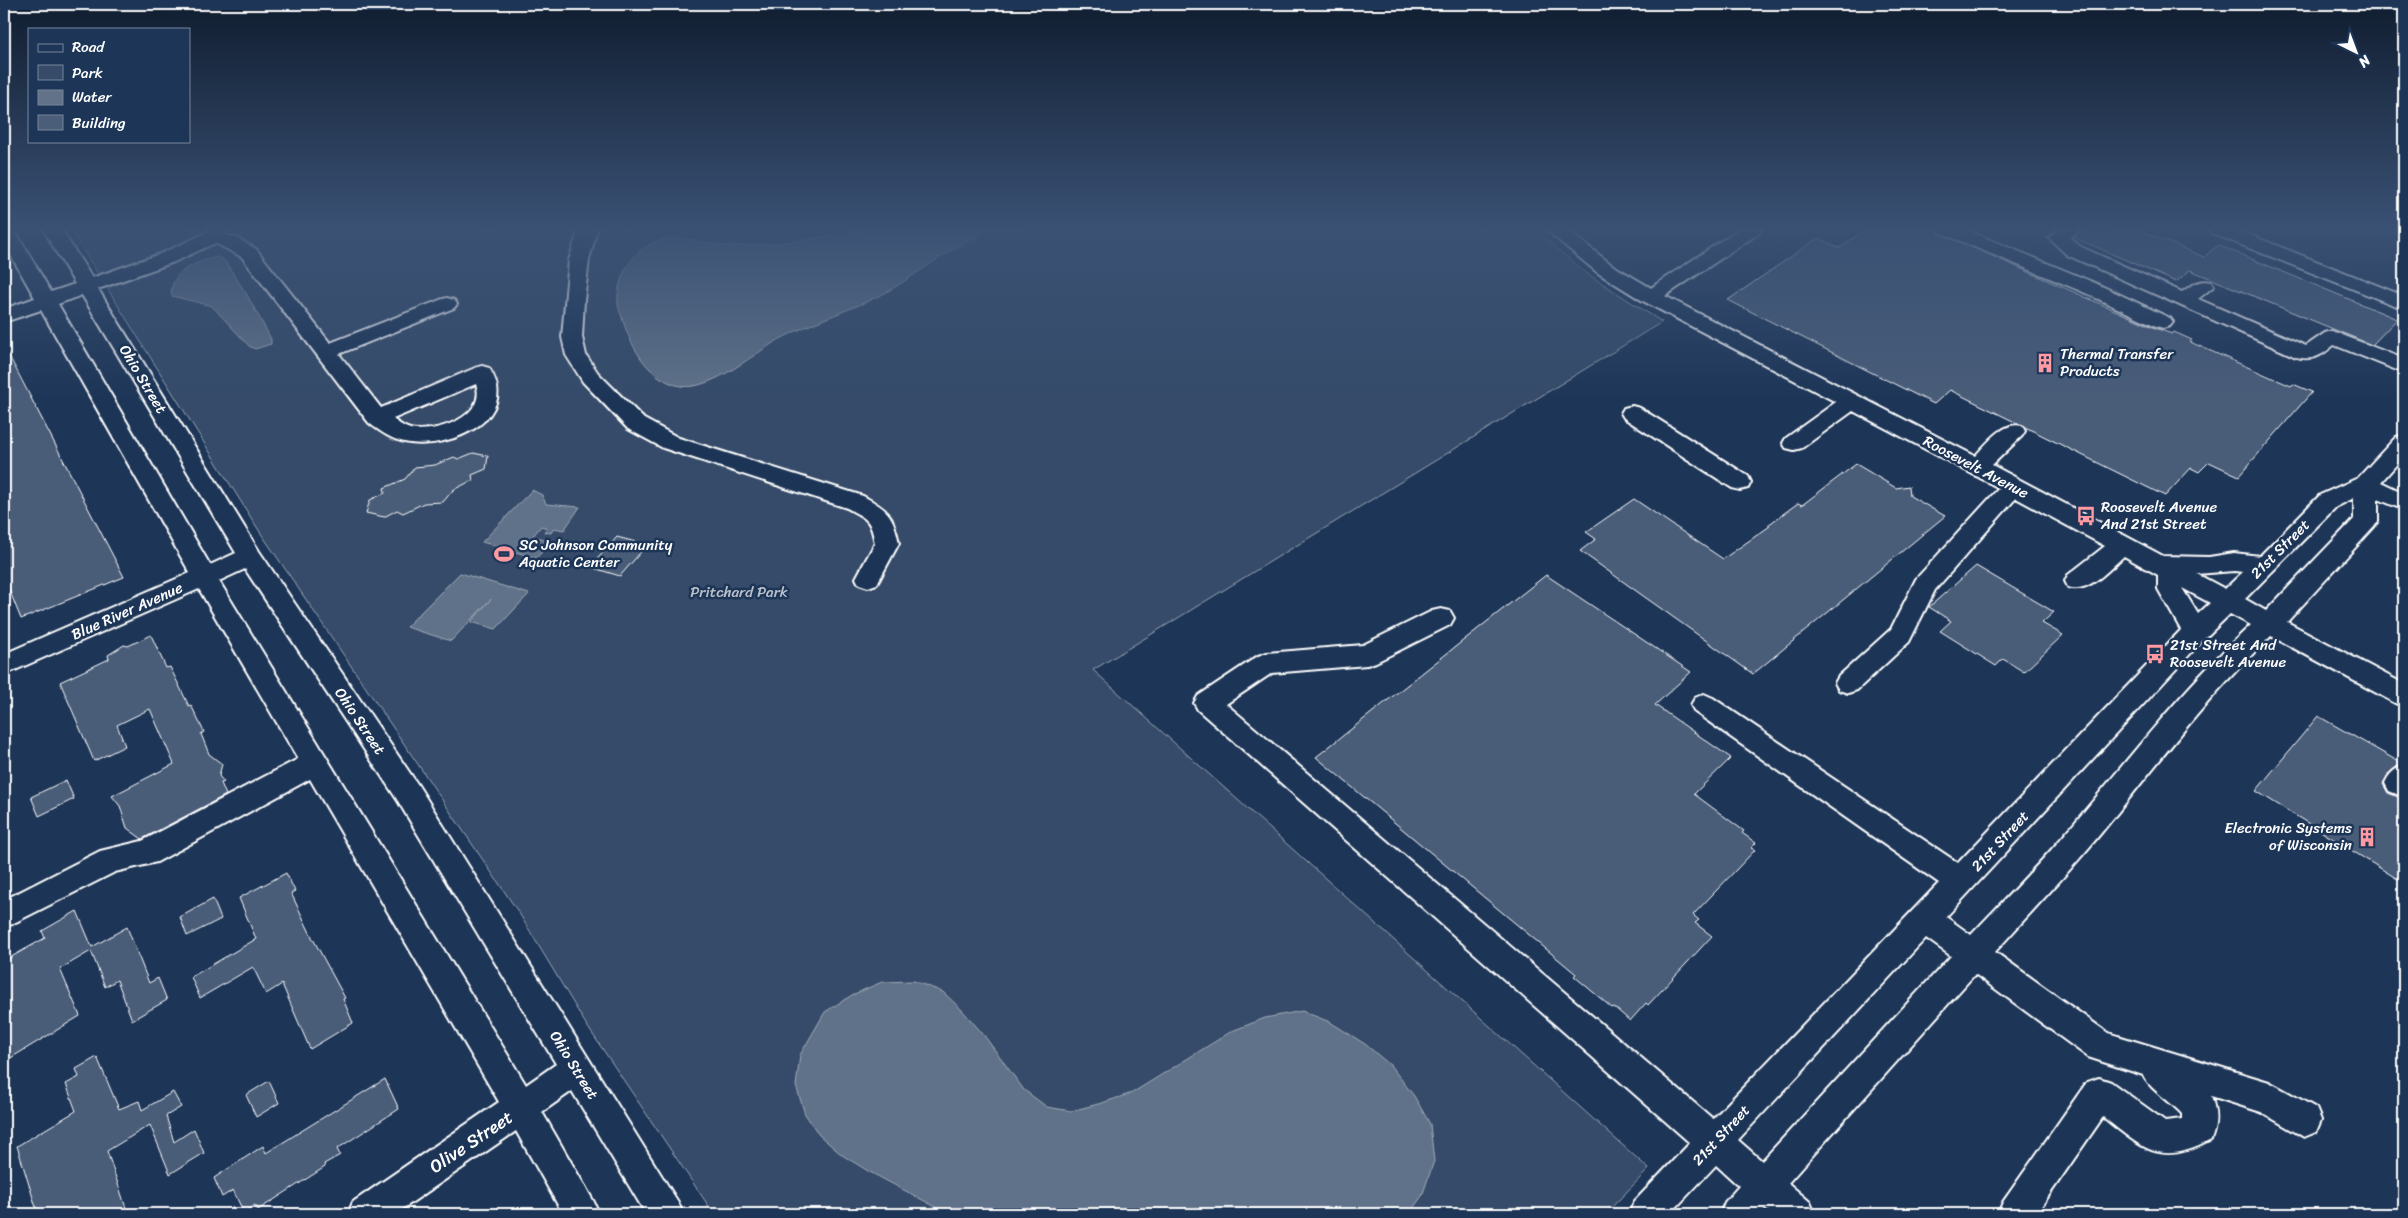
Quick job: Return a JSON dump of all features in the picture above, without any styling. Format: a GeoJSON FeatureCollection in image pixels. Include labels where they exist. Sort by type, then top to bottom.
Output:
{"type":"FeatureCollection","features":[{"type":"Feature","properties":{"kind":"street"},"geometry":{"type":"LineString","coordinates":[[39,286],[204,576],[522,1108],[582,1214]]}},
{"type":"Feature","properties":{"kind":"street"},"geometry":{"type":"LineString","coordinates":[[4,316],[86,286]]}},
{"type":"Feature","properties":{"kind":"street","name":"Ohio Street"},"geometry":{"type":"LineString","coordinates":[[86,286],[250,557],[408,793],[666,1214]]}},
{"type":"Feature","properties":{"kind":"street"},"geometry":{"type":"LineString","coordinates":[[274,286],[377,418],[398,431],[411,436],[431,436],[444,433],[473,420],[486,406],[490,396],[487,382],[482,373],[377,418]]}},
{"type":"Feature","properties":{"kind":"street"},"geometry":{"type":"LineString","coordinates":[[577,286],[572,338],[576,355],[586,372],[636,424],[671,443],[855,502],[873,512],[882,520],[887,543],[868,578]]}},
{"type":"Feature","properties":{"kind":"street","name":"Roosevelt Avenue"},"geometry":{"type":"LineString","coordinates":[[1632,286],[1650,297],[2229,600],[2404,696]]}},
{"type":"Feature","properties":{"kind":"street"},"geometry":{"type":"LineString","coordinates":[[1650,297],[1667,286]]}},
{"type":"Feature","properties":{"kind":"street"},"geometry":{"type":"LineString","coordinates":[[2085,286],[2163,322]]}},
{"type":"Feature","properties":{"kind":"street"},"geometry":{"type":"LineString","coordinates":[[2152,286],[2303,352],[2313,352],[2332,337],[2404,367]]}},
{"type":"Feature","properties":{"kind":"street"},"geometry":{"type":"LineString","coordinates":[[2184,300],[2204,286]]}},
{"type":"Feature","properties":{"kind":"street"},"geometry":{"type":"LineString","coordinates":[[2361,286],[2404,303]]}},
{"type":"Feature","properties":{"kind":"street"},"geometry":{"type":"LineString","coordinates":[[326,352],[447,304]]}},
{"type":"Feature","properties":{"kind":"street"},"geometry":{"type":"LineString","coordinates":[[1794,443],[1851,402]]}},
{"type":"Feature","properties":{"kind":"street"},"geometry":{"type":"LineString","coordinates":[[1632,413],[1740,482]]}},
{"type":"Feature","properties":{"kind":"street"},"geometry":{"type":"LineString","coordinates":[[1976,467],[2014,431]]}},
{"type":"Feature","properties":{"kind":"street","name":"21st Street"},"geometry":{"type":"LineString","coordinates":[[1661,1209],[1714,1143],[1926,920],[2195,632],[2266,565],[2328,501],[2366,484],[2404,442]]}},
{"type":"Feature","properties":{"kind":"street"},"geometry":{"type":"LineString","coordinates":[[1737,1214],[2081,836],[2152,746],[2241,649],[2292,602],[2366,521],[2366,484],[2404,502]]}},
{"type":"Feature","properties":{"kind":"street"},"geometry":{"type":"LineString","coordinates":[[1848,683],[1900,635],[1925,586],[2014,487]]}},
{"type":"Feature","properties":{"kind":"street"},"geometry":{"type":"LineString","coordinates":[[2077,581],[2122,545]]}},
{"type":"Feature","properties":{"kind":"street","name":"Blue River Avenue"},"geometry":{"type":"LineString","coordinates":[[4,665],[250,557]]}},
{"type":"Feature","properties":{"kind":"street"},"geometry":{"type":"LineString","coordinates":[[2195,632],[2170,589],[2164,567],[2209,566],[2234,562],[2266,565]]}},
{"type":"Feature","properties":{"kind":"street"},"geometry":{"type":"LineString","coordinates":[[1441,618],[1367,655],[1267,663],[1207,703],[1763,1186],[1798,1214]]}},
{"type":"Feature","properties":{"kind":"street"},"geometry":{"type":"LineString","coordinates":[[1704,705],[1961,882]]}},
{"type":"Feature","properties":{"kind":"street"},"geometry":{"type":"LineString","coordinates":[[4,915],[110,860],[147,853],[316,763]]}},
{"type":"Feature","properties":{"kind":"street"},"geometry":{"type":"LineString","coordinates":[[1926,920],[2099,1046],[2145,1062],[2269,1098],[2304,1120]]}},
{"type":"Feature","properties":{"kind":"street"},"geometry":{"type":"LineString","coordinates":[[2015,1214],[2099,1094],[2155,1134],[2168,1138],[2190,1133],[2199,1128],[2199,1108],[2184,1091],[2145,1062]]}},
{"type":"Feature","properties":{"kind":"street","name":"Olive Street"},"geometry":{"type":"LineString","coordinates":[[364,1214],[578,1069]]}},
{"type":"Feature","properties":{"kind":"green space","name":"Pritchard Park"},"geometry":{"type":"Polygon","coordinates":[[[106,286],[1606,286],[1662,322],[1093,670],[1649,1169],[1605,1214],[714,1214],[587,1026],[519,913],[260,532],[106,286]]]}},
{"type":"Feature","properties":{"kind":"water"},"geometry":{"type":"Polygon","coordinates":[[[173,286],[241,286],[271,339],[271,344],[255,349],[249,346],[212,306],[172,296],[173,286]]]}},
{"type":"Feature","properties":{"kind":"water"},"geometry":{"type":"Polygon","coordinates":[[[619,286],[897,286],[860,305],[784,337],[720,377],[693,386],[680,386],[659,377],[643,361],[627,332],[619,310],[619,286]]]}},
{"type":"Feature","properties":{"kind":"water"},"geometry":{"type":"Polygon","coordinates":[[[532,490],[542,495],[546,504],[580,507],[564,530],[554,528],[551,533],[544,532],[547,528],[541,526],[533,536],[553,541],[536,558],[482,542],[532,490]]]}},
{"type":"Feature","properties":{"kind":"water"},"geometry":{"type":"Polygon","coordinates":[[[460,573],[529,594],[496,629],[471,622],[491,599],[451,641],[406,627],[460,573]]]}},
{"type":"Feature","properties":{"kind":"water"},"geometry":{"type":"Polygon","coordinates":[[[914,981],[943,992],[962,1010],[983,1034],[1024,1090],[1047,1107],[1071,1111],[1132,1093],[1232,1031],[1265,1018],[1302,1011],[1330,1022],[1365,1044],[1390,1065],[1414,1096],[1430,1124],[1434,1161],[1422,1196],[1409,1214],[949,1214],[842,1155],[819,1135],[805,1114],[796,1086],[800,1055],[825,1012],[852,995],[882,982],[914,981]]]}},
{"type":"Feature","properties":{"kind":"building","name":"Thermal Transfer Products"},"geometry":{"type":"Polygon","coordinates":[[[1749,286],[2060,286],[2155,328],[2172,334],[2174,332],[2192,340],[2190,342],[2291,386],[2293,384],[2312,392],[2239,476],[2209,462],[2199,472],[2191,468],[2165,496],[1950,390],[1934,404],[1728,300],[1749,286]]]}},
{"type":"Feature","properties":{"kind":"building"},"geometry":{"type":"Polygon","coordinates":[[[2228,286],[2317,286],[2397,319],[2372,345],[2228,286]]]}},
{"type":"Feature","properties":{"kind":"building"},"geometry":{"type":"Polygon","coordinates":[[[4,346],[124,577],[21,619],[4,577],[4,346]]]}},
{"type":"Feature","properties":{"kind":"building"},"geometry":{"type":"Polygon","coordinates":[[[473,453],[488,456],[486,469],[472,475],[473,480],[453,490],[443,502],[424,503],[403,513],[397,510],[384,517],[366,513],[370,500],[385,493],[384,488],[405,479],[415,467],[435,465],[454,457],[458,459],[473,453]]]}},
{"type":"Feature","properties":{"kind":"building"},"geometry":{"type":"Polygon","coordinates":[[[1856,464],[1896,488],[1909,486],[1910,496],[1945,516],[1753,674],[1580,551],[1596,539],[1586,532],[1634,499],[1723,559],[1770,526],[1768,525],[1798,503],[1802,505],[1856,464]]]}},
{"type":"Feature","properties":{"kind":"building"},"geometry":{"type":"Polygon","coordinates":[[[617,537],[647,545],[620,576],[590,567],[617,537]]]}},
{"type":"Feature","properties":{"kind":"building"},"geometry":{"type":"Polygon","coordinates":[[[1976,566],[2054,612],[2042,623],[2063,635],[2024,672],[2003,659],[1996,666],[1940,631],[1951,621],[1929,607],[1976,566]]]}},
{"type":"Feature","properties":{"kind":"building"},"geometry":{"type":"Polygon","coordinates":[[[1546,575],[1691,672],[1655,705],[1731,758],[1694,794],[1744,831],[1742,833],[1756,843],[1751,848],[1755,850],[1693,915],[1699,920],[1695,923],[1712,936],[1648,1005],[1646,1003],[1630,1021],[1614,1007],[1612,1008],[1574,976],[1576,974],[1316,757],[1546,575]]]}},
{"type":"Feature","properties":{"kind":"building"},"geometry":{"type":"Polygon","coordinates":[[[151,635],[166,668],[170,667],[189,706],[191,705],[204,732],[201,734],[209,754],[222,764],[219,776],[224,782],[221,783],[226,795],[142,839],[127,828],[120,806],[112,796],[174,764],[150,709],[117,725],[125,746],[94,761],[60,682],[109,659],[108,655],[124,645],[128,646],[151,635]]]}},
{"type":"Feature","properties":{"kind":"building","name":"Electronic Systems of Wisconsin"},"geometry":{"type":"Polygon","coordinates":[[[2318,716],[2401,763],[2389,773],[2383,784],[2388,793],[2398,797],[2404,795],[2404,883],[2256,791],[2318,716]]]}},
{"type":"Feature","properties":{"kind":"building"},"geometry":{"type":"Polygon","coordinates":[[[66,780],[74,799],[39,816],[31,797],[66,780]]]}},
{"type":"Feature","properties":{"kind":"building"},"geometry":{"type":"Polygon","coordinates":[[[286,873],[295,891],[291,893],[345,998],[343,999],[353,1023],[310,1049],[282,984],[266,994],[253,967],[200,998],[191,977],[256,939],[239,898],[286,873]]]}},
{"type":"Feature","properties":{"kind":"building"},"geometry":{"type":"Polygon","coordinates":[[[213,899],[221,919],[187,936],[180,917],[213,899]]]}},
{"type":"Feature","properties":{"kind":"building"},"geometry":{"type":"Polygon","coordinates":[[[77,911],[92,947],[127,927],[149,983],[158,978],[167,1000],[132,1020],[117,980],[105,987],[91,951],[60,969],[80,1016],[9,1059],[4,1046],[4,961],[45,938],[42,931],[77,911]]]}},
{"type":"Feature","properties":{"kind":"building"},"geometry":{"type":"Polygon","coordinates":[[[97,1057],[119,1109],[139,1101],[142,1110],[173,1092],[181,1107],[166,1116],[174,1142],[194,1129],[204,1153],[170,1174],[150,1125],[107,1151],[128,1214],[38,1214],[17,1146],[76,1111],[66,1084],[79,1077],[76,1069],[97,1057]]]}},
{"type":"Feature","properties":{"kind":"building"},"geometry":{"type":"Polygon","coordinates":[[[385,1079],[399,1109],[337,1149],[340,1155],[324,1164],[325,1167],[258,1210],[255,1205],[244,1213],[233,1190],[222,1197],[214,1178],[263,1146],[266,1153],[385,1079]]]}},
{"type":"Feature","properties":{"kind":"building"},"geometry":{"type":"Polygon","coordinates":[[[269,1081],[279,1103],[256,1117],[246,1095],[269,1081]]]}},
{"type":"Feature","properties":{"kind":"place","name":"Thermal Transfer Products"},"geometry":{"type":"Point","coordinates":[2045,363]}},
{"type":"Feature","properties":{"kind":"place","name":"Roosevelt Avenue And 21st Street"},"geometry":{"type":"Point","coordinates":[2086,516]}},
{"type":"Feature","properties":{"kind":"place","name":"SC Johnson Community Aquatic Center"},"geometry":{"type":"Point","coordinates":[504,554]}},
{"type":"Feature","properties":{"kind":"place","name":"21st Street And Roosevelt Avenue"},"geometry":{"type":"Point","coordinates":[2155,654]}},
{"type":"Feature","properties":{"kind":"place","name":"Electronic Systems of Wisconsin"},"geometry":{"type":"Point","coordinates":[2367,837]}}]}
